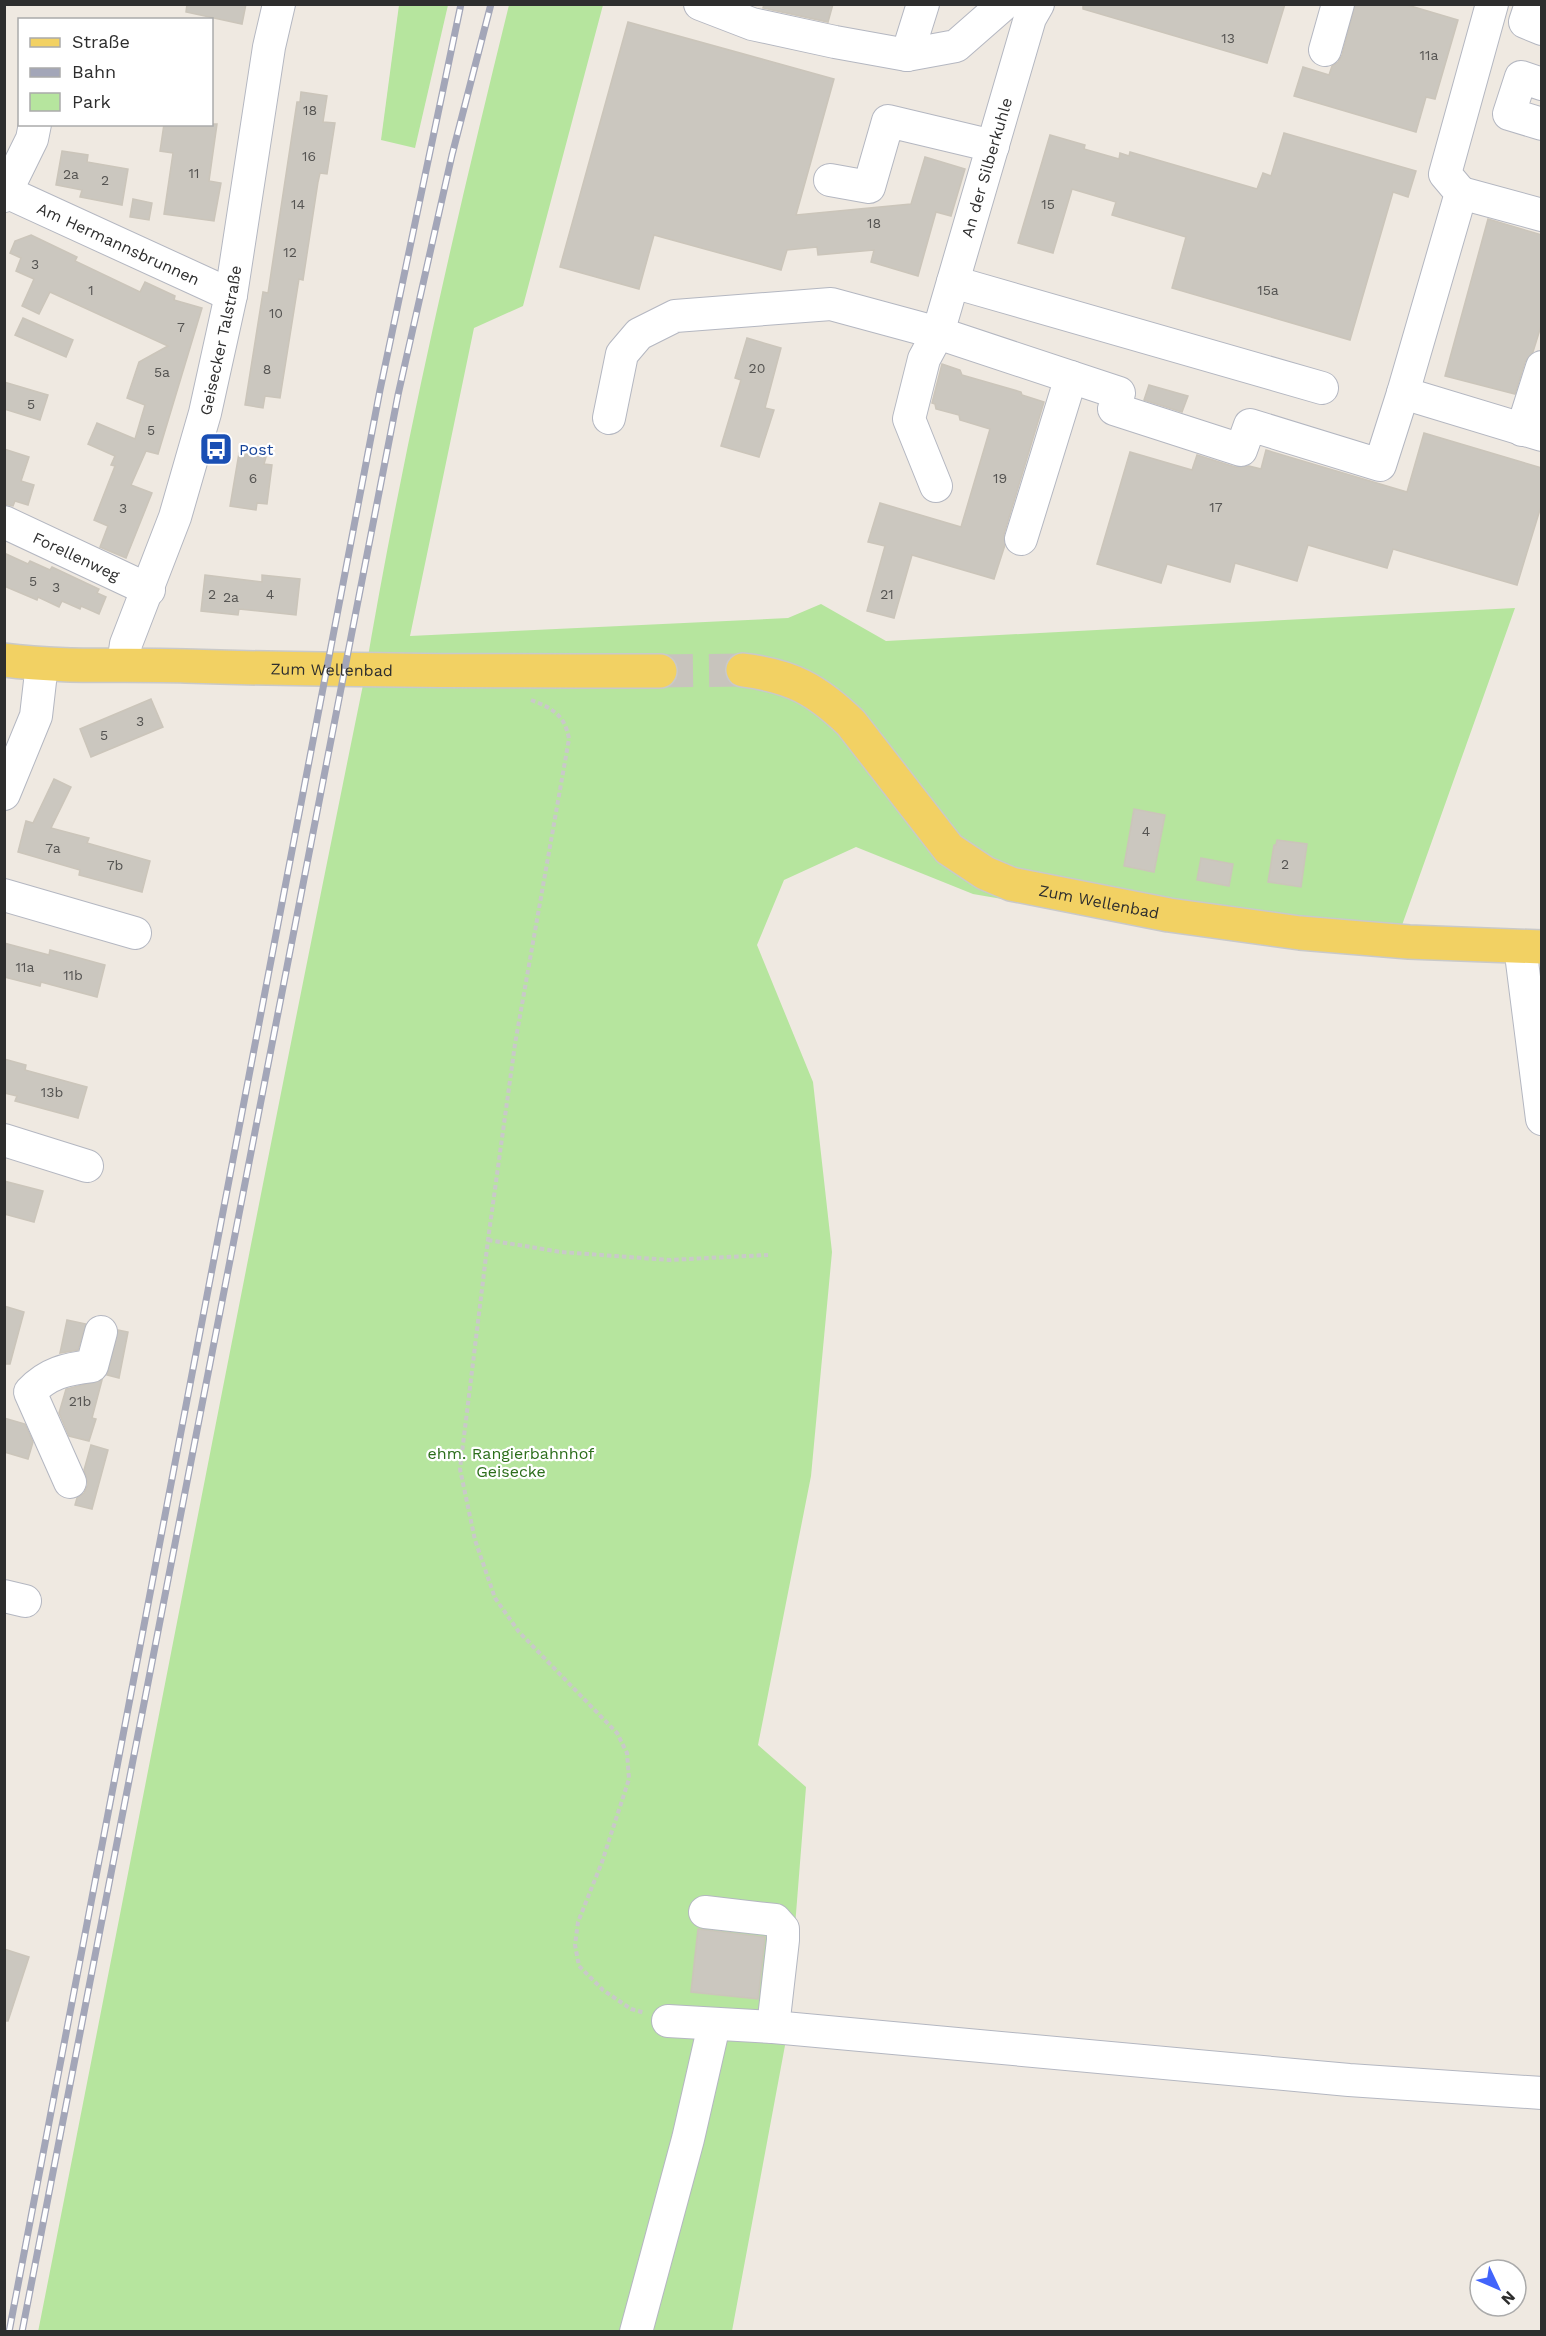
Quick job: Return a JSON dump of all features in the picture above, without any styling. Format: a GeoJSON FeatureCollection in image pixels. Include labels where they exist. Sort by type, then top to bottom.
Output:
{"type":"FeatureCollection","features":[{"type":"Feature","properties":{"kind":"main road","name":"Zum Wellenbad"},"geometry":{"type":"LineString","coordinates":[[4,660],[42,664],[366,671],[660,671]]}},
{"type":"Feature","properties":{"kind":"main road","name":"Zum Wellenbad"},"geometry":{"type":"LineString","coordinates":[[743,670],[770,674],[795,682],[815,692],[832,705],[850,723],[949,849],[985,873],[1011,884],[1169,915],[1300,933],[1409,942],[1531,947]]}},
{"type":"Feature","properties":{"kind":"street","name":"Geisecker Talstraße"},"geometry":{"type":"LineString","coordinates":[[123,665],[132,626],[149,590],[175,517],[198,441],[231,295],[267,58],[279,4]]}},
{"type":"Feature","properties":{"kind":"street"},"geometry":{"type":"LineString","coordinates":[[700,4],[752,24],[907,55],[956,46],[1004,4]]}},
{"type":"Feature","properties":{"kind":"street"},"geometry":{"type":"LineString","coordinates":[[907,55],[923,4]]}},
{"type":"Feature","properties":{"kind":"street","name":"An der Silberkuhle"},"geometry":{"type":"LineString","coordinates":[[936,486],[909,419],[924,359],[938,333],[1030,18],[1038,4]]}},
{"type":"Feature","properties":{"kind":"street"},"geometry":{"type":"LineString","coordinates":[[1325,50],[1338,4]]}},
{"type":"Feature","properties":{"kind":"street"},"geometry":{"type":"LineString","coordinates":[[1492,4],[1445,174],[1461,193],[1542,215]]}},
{"type":"Feature","properties":{"kind":"street"},"geometry":{"type":"LineString","coordinates":[[1531,4],[1526,22],[1542,29]]}},
{"type":"Feature","properties":{"kind":"street"},"geometry":{"type":"LineString","coordinates":[[1542,84],[1521,77],[1509,114],[1542,124]]}},
{"type":"Feature","properties":{"kind":"street"},"geometry":{"type":"LineString","coordinates":[[830,180],[869,187],[888,121],[993,146]]}},
{"type":"Feature","properties":{"kind":"street","name":"Am Hermannsbrunnen"},"geometry":{"type":"LineString","coordinates":[[35,126],[32,139],[5,193],[231,295]]}},
{"type":"Feature","properties":{"kind":"street"},"geometry":{"type":"LineString","coordinates":[[609,418],[622,354],[639,334],[675,316],[831,304],[938,333],[1119,393],[1114,409],[1241,450],[1250,425],[1380,465],[1461,193]]}},
{"type":"Feature","properties":{"kind":"street"},"geometry":{"type":"LineString","coordinates":[[953,282],[1322,388]]}},
{"type":"Feature","properties":{"kind":"street"},"geometry":{"type":"LineString","coordinates":[[1403,393],[1532,433],[1542,367]]}},
{"type":"Feature","properties":{"kind":"street"},"geometry":{"type":"LineString","coordinates":[[1021,539],[1071,377]]}},
{"type":"Feature","properties":{"kind":"street","name":"Forellenweg"},"geometry":{"type":"LineString","coordinates":[[4,522],[149,590]]}},
{"type":"Feature","properties":{"kind":"street"},"geometry":{"type":"LineString","coordinates":[[4,794],[36,716],[42,664]]}},
{"type":"Feature","properties":{"kind":"street"},"geometry":{"type":"LineString","coordinates":[[4,895],[135,933]]}},
{"type":"Feature","properties":{"kind":"street"},"geometry":{"type":"LineString","coordinates":[[1531,947],[1542,1119]]}},
{"type":"Feature","properties":{"kind":"street"},"geometry":{"type":"LineString","coordinates":[[4,1140],[87,1166]]}},
{"type":"Feature","properties":{"kind":"street"},"geometry":{"type":"LineString","coordinates":[[70,1482],[17,1388],[74,1368],[92,1366],[101,1332]]}},
{"type":"Feature","properties":{"kind":"street"},"geometry":{"type":"LineString","coordinates":[[705,1912],[775,1920],[783,1929],[773,2027]]}},
{"type":"Feature","properties":{"kind":"street"},"geometry":{"type":"LineString","coordinates":[[669,2021],[773,2027],[1349,2080],[1542,2093]]}},
{"type":"Feature","properties":{"kind":"street"},"geometry":{"type":"LineString","coordinates":[[636,2331],[688,2139],[714,2025]]}},
{"type":"Feature","properties":{"kind":"path"},"geometry":{"type":"LineString","coordinates":[[524,697],[555,711],[567,725],[569,739],[515,1044],[460,1469],[475,1540],[495,1598],[519,1632],[617,1733],[627,1753],[629,1779],[602,1862],[578,1922],[575,1945],[579,1966],[603,1990],[631,2009],[669,2021]]}},
{"type":"Feature","properties":{"kind":"path"},"geometry":{"type":"LineString","coordinates":[[488,1240],[561,1252],[669,1260],[768,1255]]}},
{"type":"Feature","properties":{"kind":"green space"},"geometry":{"type":"Polygon","coordinates":[[[399,5],[448,5],[415,148],[381,140],[399,5]]]}},
{"type":"Feature","properties":{"kind":"green space","name":"ehm. Rangierbahnhof Geisecke"},"geometry":{"type":"Polygon","coordinates":[[[509,5],[603,5],[523,306],[474,328],[410,636],[788,618],[821,604],[886,641],[1515,608],[1391,956],[1287,948],[973,894],[856,847],[784,880],[757,945],[813,1082],[832,1252],[811,1476],[758,1745],[806,1787],[786,2040],[732,2331],[38,2332],[240,1299],[364,680],[412,425],[468,173],[509,5]]]}},
{"type":"Feature","properties":{"kind":"building"},"geometry":{"type":"Polygon","coordinates":[[[187,4],[246,4],[242,24],[186,12],[187,4]]]}},
{"type":"Feature","properties":{"kind":"building"},"geometry":{"type":"Polygon","coordinates":[[[764,4],[833,4],[828,22],[763,8],[764,4]]]}},
{"type":"Feature","properties":{"kind":"building"},"geometry":{"type":"Polygon","coordinates":[[[1083,4],[1285,4],[1267,63],[1083,9],[1083,4]]]}},
{"type":"Feature","properties":{"kind":"building"},"geometry":{"type":"Polygon","coordinates":[[[1355,4],[1404,4],[1458,20],[1435,99],[1426,97],[1416,132],[1294,96],[1303,67],[1329,75],[1332,66],[1338,62],[1342,55],[1355,4]]]}},
{"type":"Feature","properties":{"kind":"building"},"geometry":{"type":"Polygon","coordinates":[[[628,22],[834,79],[796,215],[911,204],[925,157],[965,169],[951,216],[936,212],[918,276],[871,262],[874,250],[818,255],[817,247],[787,250],[781,270],[654,235],[639,289],[560,267],[628,22]]]}},
{"type":"Feature","properties":{"kind":"building"},"geometry":{"type":"Polygon","coordinates":[[[301,92],[327,96],[323,122],[335,123],[327,174],[320,173],[318,182],[303,280],[299,279],[280,398],[265,396],[263,408],[245,405],[263,292],[268,293],[297,102],[300,102],[301,92]]]}},
{"type":"Feature","properties":{"kind":"building"},"geometry":{"type":"Polygon","coordinates":[[[217,124],[209,181],[221,183],[214,221],[164,214],[173,153],[160,151],[164,126],[213,126],[217,124]]]}},
{"type":"Feature","properties":{"kind":"building"},"geometry":{"type":"Polygon","coordinates":[[[1284,133],[1416,171],[1408,197],[1393,192],[1350,340],[1172,288],[1186,237],[1112,215],[1116,202],[1072,189],[1053,253],[1018,243],[1050,135],[1085,145],[1084,149],[1119,159],[1120,153],[1129,156],[1130,152],[1257,189],[1263,173],[1271,176],[1284,133]]]}},
{"type":"Feature","properties":{"kind":"building"},"geometry":{"type":"Polygon","coordinates":[[[62,151],[88,155],[87,162],[128,169],[122,205],[80,197],[82,190],[56,185],[62,151]]]}},
{"type":"Feature","properties":{"kind":"building"},"geometry":{"type":"Polygon","coordinates":[[[133,199],[152,203],[149,220],[130,217],[133,199]]]}},
{"type":"Feature","properties":{"kind":"building"},"geometry":{"type":"Polygon","coordinates":[[[1488,219],[1542,235],[1542,323],[1533,352],[1525,362],[1515,394],[1445,376],[1488,219]]]}},
{"type":"Feature","properties":{"kind":"building"},"geometry":{"type":"Polygon","coordinates":[[[31,235],[77,257],[75,261],[140,292],[145,282],[175,296],[174,300],[202,308],[158,454],[146,451],[131,485],[152,493],[126,558],[100,547],[108,526],[94,520],[115,466],[111,465],[115,456],[88,444],[97,423],[135,439],[145,405],[127,398],[139,362],[168,346],[50,292],[39,314],[22,306],[34,279],[16,271],[21,258],[10,253],[15,241],[31,235]]]}},
{"type":"Feature","properties":{"kind":"building"},"geometry":{"type":"Polygon","coordinates":[[[23,318],[73,340],[66,357],[15,335],[23,318]]]}},
{"type":"Feature","properties":{"kind":"building"},"geometry":{"type":"Polygon","coordinates":[[[747,338],[781,348],[765,408],[774,410],[759,457],[721,446],[741,380],[735,378],[747,338]]]}},
{"type":"Feature","properties":{"kind":"building"},"geometry":{"type":"Polygon","coordinates":[[[942,364],[960,370],[962,375],[1021,392],[1022,395],[1044,402],[1004,534],[1005,545],[994,579],[912,555],[894,618],[867,611],[885,546],[868,542],[880,503],[961,527],[990,429],[960,420],[959,415],[936,409],[935,404],[932,403],[942,364]]]}},
{"type":"Feature","properties":{"kind":"building"},"geometry":{"type":"Polygon","coordinates":[[[4,382],[48,395],[40,420],[4,409],[4,382]]]}},
{"type":"Feature","properties":{"kind":"building"},"geometry":{"type":"Polygon","coordinates":[[[1149,385],[1188,396],[1182,412],[1144,400],[1149,385]]]}},
{"type":"Feature","properties":{"kind":"building"},"geometry":{"type":"Polygon","coordinates":[[[1424,433],[1542,468],[1542,503],[1517,585],[1393,549],[1387,568],[1308,545],[1297,581],[1235,563],[1230,582],[1167,564],[1161,583],[1097,564],[1130,452],[1192,470],[1197,455],[1235,467],[1249,466],[1261,469],[1266,450],[1407,492],[1424,433]]]}},
{"type":"Feature","properties":{"kind":"building"},"geometry":{"type":"Polygon","coordinates":[[[4,449],[29,457],[21,481],[34,485],[28,505],[15,501],[13,506],[4,504],[4,449]]]}},
{"type":"Feature","properties":{"kind":"building"},"geometry":{"type":"Polygon","coordinates":[[[239,453],[266,457],[264,464],[272,465],[267,504],[257,503],[256,510],[230,506],[239,453]]]}},
{"type":"Feature","properties":{"kind":"building"},"geometry":{"type":"Polygon","coordinates":[[[4,553],[28,564],[30,561],[50,570],[52,567],[99,589],[97,593],[106,597],[99,614],[62,601],[59,607],[38,597],[37,600],[4,586],[4,553]]]}},
{"type":"Feature","properties":{"kind":"building"},"geometry":{"type":"Polygon","coordinates":[[[205,575],[262,582],[262,575],[300,579],[296,615],[239,609],[238,615],[201,611],[205,575]]]}},
{"type":"Feature","properties":{"kind":"building"},"geometry":{"type":"Polygon","coordinates":[[[151,699],[163,727],[91,757],[80,729],[151,699]]]}},
{"type":"Feature","properties":{"kind":"building"},"geometry":{"type":"Polygon","coordinates":[[[54,779],[71,787],[51,828],[89,838],[87,843],[150,861],[142,892],[79,875],[80,870],[18,852],[26,821],[33,823],[54,779]]]}},
{"type":"Feature","properties":{"kind":"building"},"geometry":{"type":"Polygon","coordinates":[[[1134,809],[1165,815],[1154,872],[1124,866],[1134,809]]]}},
{"type":"Feature","properties":{"kind":"building"},"geometry":{"type":"Polygon","coordinates":[[[1277,840],[1307,844],[1301,887],[1268,882],[1274,845],[1277,840]]]}},
{"type":"Feature","properties":{"kind":"building"},"geometry":{"type":"Polygon","coordinates":[[[1201,858],[1233,864],[1229,886],[1197,880],[1201,858]]]}},
{"type":"Feature","properties":{"kind":"building"},"geometry":{"type":"Polygon","coordinates":[[[4,943],[49,955],[50,950],[105,965],[97,997],[41,982],[40,986],[4,977],[4,943]]]}},
{"type":"Feature","properties":{"kind":"building"},"geometry":{"type":"Polygon","coordinates":[[[4,1059],[26,1065],[25,1070],[87,1087],[78,1118],[15,1101],[17,1096],[4,1093],[4,1059]]]}},
{"type":"Feature","properties":{"kind":"building"},"geometry":{"type":"Polygon","coordinates":[[[4,1181],[43,1191],[34,1222],[4,1214],[4,1181]]]}},
{"type":"Feature","properties":{"kind":"building"},"geometry":{"type":"Polygon","coordinates":[[[4,1306],[24,1312],[10,1364],[4,1364],[4,1306]]]}},
{"type":"Feature","properties":{"kind":"building"},"geometry":{"type":"Polygon","coordinates":[[[67,1320],[86,1324],[78,1350],[60,1353],[67,1320]]]}},
{"type":"Feature","properties":{"kind":"building"},"geometry":{"type":"Polygon","coordinates":[[[118,1330],[128,1332],[119,1378],[107,1375],[118,1330]]]}},
{"type":"Feature","properties":{"kind":"building"},"geometry":{"type":"Polygon","coordinates":[[[102,1380],[92,1418],[96,1419],[89,1441],[69,1436],[59,1413],[66,1389],[102,1380]]]}},
{"type":"Feature","properties":{"kind":"building"},"geometry":{"type":"Polygon","coordinates":[[[4,1418],[25,1424],[33,1442],[28,1459],[4,1452],[4,1418]]]}},
{"type":"Feature","properties":{"kind":"building"},"geometry":{"type":"Polygon","coordinates":[[[91,1445],[108,1450],[92,1509],[75,1505],[77,1498],[84,1493],[88,1484],[84,1470],[91,1445]]]}},
{"type":"Feature","properties":{"kind":"building"},"geometry":{"type":"Polygon","coordinates":[[[698,1929],[765,1937],[758,1999],[691,1992],[698,1929]]]}},
{"type":"Feature","properties":{"kind":"building"},"geometry":{"type":"Polygon","coordinates":[[[4,1949],[29,1957],[8,2021],[4,2021],[4,1949]]]}},
{"type":"Feature","properties":{"kind":"tunnel"},"geometry":{"type":"LineString","coordinates":[[660,671],[743,670]]}},
{"type":"Feature","properties":{"kind":"railway"},"geometry":{"type":"LineString","coordinates":[[9,2332],[380,390],[461,4]]}},
{"type":"Feature","properties":{"kind":"railway"},"geometry":{"type":"LineString","coordinates":[[22,2332],[398,395],[452,155],[491,4]]}},
{"type":"Feature","properties":{"kind":"place","name":"Post"},"geometry":{"type":"Point","coordinates":[216,449]}}]}
